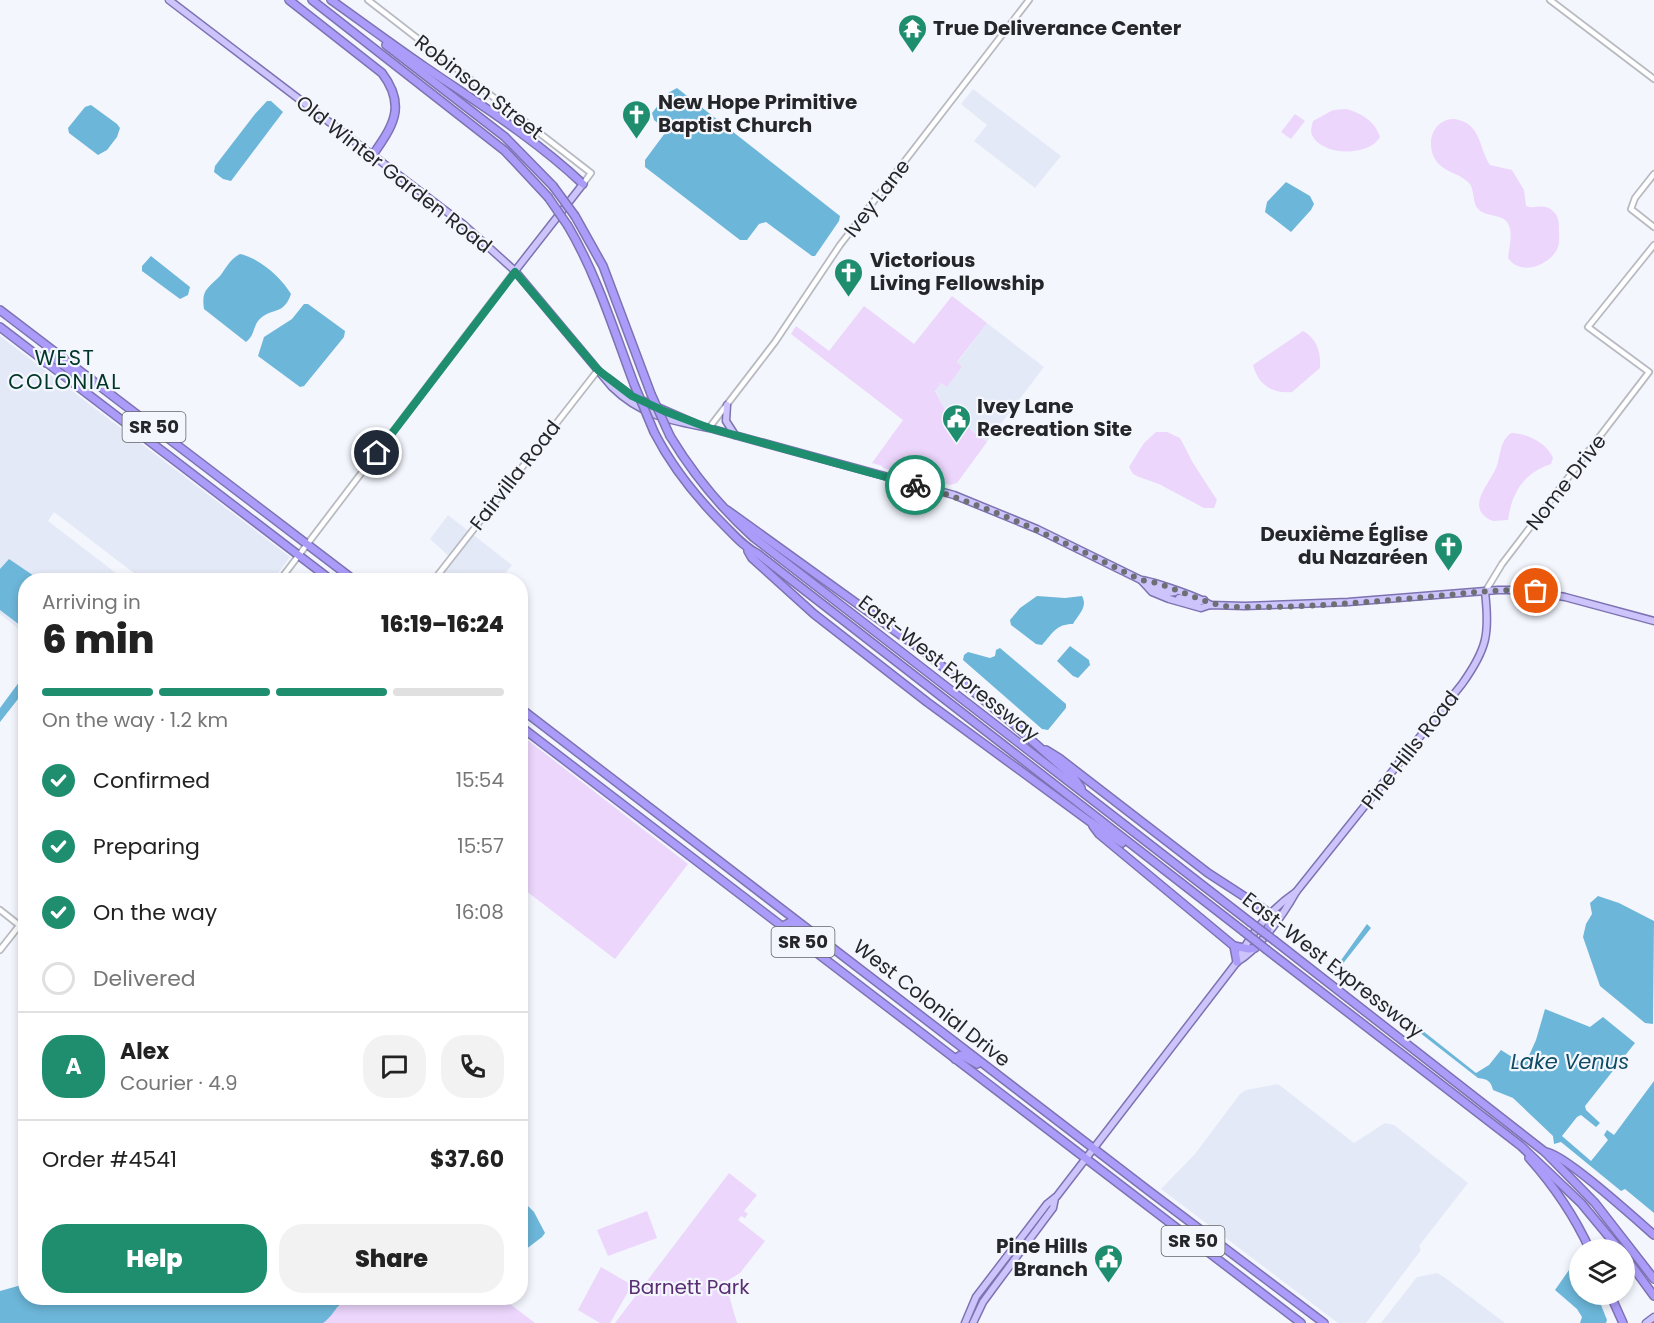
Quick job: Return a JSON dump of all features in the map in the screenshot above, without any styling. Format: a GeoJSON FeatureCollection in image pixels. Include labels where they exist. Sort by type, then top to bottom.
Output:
{"type":"FeatureCollection","features":[{"type":"Feature","properties":{"kind":"highway"},"geometry":{"type":"LineString","coordinates":[[289,0],[382,73],[391,85],[395,104],[394,120],[372,156]]}},
{"type":"Feature","properties":{"kind":"highway","name":"East-West Expressway"},"geometry":{"type":"LineString","coordinates":[[312,0],[505,151],[548,196],[580,246],[654,432],[678,473],[699,500],[747,549],[758,554],[1521,1146],[1581,1203],[1611,1239]]}},
{"type":"Feature","properties":{"kind":"highway"},"geometry":{"type":"LineString","coordinates":[[330,0],[524,134],[553,156],[583,184]]}},
{"type":"Feature","properties":{"kind":"highway","name":"East-West Expressway"},"geometry":{"type":"LineString","coordinates":[[330,0],[505,136],[554,186],[575,216],[603,266],[651,394],[670,436],[698,479],[724,509],[779,558],[1062,777],[1085,792],[1545,1152],[1595,1203],[1654,1279]]}},
{"type":"Feature","properties":{"kind":"highway","name":"SR 50"},"geometry":{"type":"LineString","coordinates":[[1,313],[345,573]]}},
{"type":"Feature","properties":{"kind":"highway","name":"SR 50"},"geometry":{"type":"LineString","coordinates":[[0,327],[322,573]]}},
{"type":"Feature","properties":{"kind":"highway"},"geometry":{"type":"LineString","coordinates":[[46,363],[52,358],[86,381],[91,379]]}},
{"type":"Feature","properties":{"kind":"highway"},"geometry":{"type":"LineString","coordinates":[[136,431],[143,432],[170,452],[177,453],[182,449]]}},
{"type":"Feature","properties":{"kind":"highway"},"geometry":{"type":"LineString","coordinates":[[724,509],[736,515],[914,644],[1036,744],[1074,778],[1085,792]]}},
{"type":"Feature","properties":{"kind":"highway"},"geometry":{"type":"LineString","coordinates":[[747,549],[752,558],[814,614],[927,702],[1089,821],[1131,849],[1143,854]]}},
{"type":"Feature","properties":{"kind":"highway","name":"West Colonial Drive"},"geometry":{"type":"LineString","coordinates":[[528,714],[1324,1323]]}},
{"type":"Feature","properties":{"kind":"highway","name":"West Colonial Drive"},"geometry":{"type":"LineString","coordinates":[[528,732],[1301,1323]]}},
{"type":"Feature","properties":{"kind":"highway"},"geometry":{"type":"LineString","coordinates":[[1036,744],[1059,758],[1208,873],[1269,915],[1267,932]]}},
{"type":"Feature","properties":{"kind":"highway"},"geometry":{"type":"LineString","coordinates":[[608,793],[616,781]]}},
{"type":"Feature","properties":{"kind":"highway"},"geometry":{"type":"LineString","coordinates":[[1089,821],[1099,834],[1234,946],[1255,948]]}},
{"type":"Feature","properties":{"kind":"highway"},"geometry":{"type":"LineString","coordinates":[[750,901],[756,902],[775,915],[784,910]]}},
{"type":"Feature","properties":{"kind":"highway"},"geometry":{"type":"LineString","coordinates":[[783,926],[790,922],[803,930],[811,931]]}},
{"type":"Feature","properties":{"kind":"highway"},"geometry":{"type":"LineString","coordinates":[[1234,946],[1238,962]]}},
{"type":"Feature","properties":{"kind":"highway"},"geometry":{"type":"LineString","coordinates":[[841,971],[846,971],[868,986],[872,986],[876,981]]}},
{"type":"Feature","properties":{"kind":"highway"},"geometry":{"type":"LineString","coordinates":[[926,1037],[934,1038],[953,1051],[960,1045]]}},
{"type":"Feature","properties":{"kind":"highway"},"geometry":{"type":"LineString","coordinates":[[955,1059],[961,1054],[984,1070],[993,1071]]}},
{"type":"Feature","properties":{"kind":"highway"},"geometry":{"type":"LineString","coordinates":[[1521,1146],[1562,1198],[1585,1239]]}},
{"type":"Feature","properties":{"kind":"highway"},"geometry":{"type":"LineString","coordinates":[[1545,1152],[1550,1151],[1572,1167],[1654,1235]]}},
{"type":"Feature","properties":{"kind":"highway"},"geometry":{"type":"LineString","coordinates":[[1183,1234],[1194,1233],[1217,1242]]}},
{"type":"Feature","properties":{"kind":"highway"},"geometry":{"type":"LineString","coordinates":[[1635,1270],[1654,1296]]}},
{"type":"Feature","properties":{"kind":"highway"},"geometry":{"type":"LineString","coordinates":[[1266,1296],[1274,1285]]}},
{"type":"Feature","properties":{"kind":"highway"},"geometry":{"type":"LineString","coordinates":[[1615,1305],[1623,1323]]}},
{"type":"Feature","properties":{"kind":"main road","name":"Old Winter Garden Road"},"geometry":{"type":"LineString","coordinates":[[169,0],[463,224],[515,272],[598,370],[632,396],[709,428],[954,495],[1037,529],[1142,582],[1152,592],[1201,608],[1208,602]]}},
{"type":"Feature","properties":{"kind":"main road"},"geometry":{"type":"LineString","coordinates":[[515,272],[583,184]]}},
{"type":"Feature","properties":{"kind":"main road"},"geometry":{"type":"LineString","coordinates":[[727,405],[726,421],[736,435]]}},
{"type":"Feature","properties":{"kind":"main road","name":"Old Winter Garden Road"},"geometry":{"type":"LineString","coordinates":[[1142,582],[1152,581],[1208,602],[1233,607],[1525,590],[1551,593],[1654,621]]}},
{"type":"Feature","properties":{"kind":"main road","name":"Pine Hills Road"},"geometry":{"type":"LineString","coordinates":[[1238,962],[1250,955],[1287,908],[1296,892],[1440,712],[1478,660],[1487,632],[1485,592]]}},
{"type":"Feature","properties":{"kind":"main road","name":"Pine Hills Road"},"geometry":{"type":"LineString","coordinates":[[965,1323],[976,1297],[1238,962],[1243,948],[1280,903],[1296,892]]}},
{"type":"Feature","properties":{"kind":"main road","name":"Pine Hills Road"},"geometry":{"type":"LineString","coordinates":[[973,1323],[983,1302],[1053,1208],[1055,1198]]}},
{"type":"Feature","properties":{"kind":"main road"},"geometry":{"type":"LineString","coordinates":[[1034,1234],[1034,1228],[1043,1209]]}},
{"type":"Feature","properties":{"kind":"main road"},"geometry":{"type":"LineString","coordinates":[[1646,1323],[1654,1317]]}},
{"type":"Feature","properties":{"kind":"street","name":"Robinson Street"},"geometry":{"type":"LineString","coordinates":[[368,0],[591,173],[583,184]]}},
{"type":"Feature","properties":{"kind":"street","name":"Ivey Lane"},"geometry":{"type":"LineString","coordinates":[[709,428],[776,340],[840,245],[1029,0]]}},
{"type":"Feature","properties":{"kind":"street"},"geometry":{"type":"LineString","coordinates":[[1550,0],[1654,79]]}},
{"type":"Feature","properties":{"kind":"street"},"geometry":{"type":"LineString","coordinates":[[1654,174],[1635,198],[1631,209],[1654,227]]}},
{"type":"Feature","properties":{"kind":"street","name":"Nome Drive"},"geometry":{"type":"LineString","coordinates":[[1485,592],[1502,564],[1649,372],[1588,327],[1654,245]]}},
{"type":"Feature","properties":{"kind":"street"},"geometry":{"type":"LineString","coordinates":[[286,573],[515,272]]}},
{"type":"Feature","properties":{"kind":"street","name":"Fairvilla Road"},"geometry":{"type":"LineString","coordinates":[[439,573],[598,370]]}},
{"type":"Feature","properties":{"kind":"street"},"geometry":{"type":"LineString","coordinates":[[0,910],[18,924]]}},
{"type":"Feature","properties":{"kind":"street"},"geometry":{"type":"LineString","coordinates":[[0,950],[18,926]]}},
{"type":"Feature","properties":{"kind":"shaded area"},"geometry":{"type":"Polygon","coordinates":[[[973,89],[1061,156],[1035,188],[974,141],[987,125],[961,104],[973,89]]]}},
{"type":"Feature","properties":{"kind":"shaded area"},"geometry":{"type":"Polygon","coordinates":[[[987,323],[1044,367],[987,442],[946,411],[935,390],[941,383],[947,387],[962,367],[957,363],[987,323]]]}},
{"type":"Feature","properties":{"kind":"shaded area"},"geometry":{"type":"Polygon","coordinates":[[[0,336],[290,557],[278,573],[134,573],[54,512],[48,521],[116,573],[18,573],[18,628],[0,614],[0,336]]]}},
{"type":"Feature","properties":{"kind":"shaded area"},"geometry":{"type":"Polygon","coordinates":[[[448,515],[512,565],[506,573],[443,573],[453,560],[430,539],[448,515]]]}},
{"type":"Feature","properties":{"kind":"shaded area"},"geometry":{"type":"Polygon","coordinates":[[[1278,1084],[1354,1143],[1385,1123],[1394,1125],[1468,1183],[1419,1246],[1421,1250],[1366,1323],[1338,1323],[1161,1189],[1195,1154],[1240,1094],[1246,1090],[1278,1084]]]}},
{"type":"Feature","properties":{"kind":"shaded area"},"geometry":{"type":"Polygon","coordinates":[[[1437,1273],[1505,1323],[1381,1323],[1417,1277],[1437,1273]]]}},
{"type":"Feature","properties":{"kind":"green space"},"geometry":{"type":"Polygon","coordinates":[[[1347,109],[1371,122],[1380,137],[1375,143],[1357,151],[1346,151],[1325,147],[1317,142],[1311,133],[1313,121],[1333,110],[1347,109]]]}},
{"type":"Feature","properties":{"kind":"green space"},"geometry":{"type":"Polygon","coordinates":[[[1295,114],[1305,121],[1291,139],[1281,132],[1295,114]]]}},
{"type":"Feature","properties":{"kind":"green space"},"geometry":{"type":"Polygon","coordinates":[[[1455,119],[1464,122],[1475,131],[1490,165],[1512,170],[1524,190],[1526,206],[1550,208],[1556,214],[1559,226],[1558,247],[1543,263],[1528,268],[1514,264],[1508,258],[1511,235],[1507,222],[1481,212],[1475,203],[1469,183],[1442,167],[1435,159],[1431,145],[1433,132],[1442,122],[1455,119]]]}},
{"type":"Feature","properties":{"kind":"green space"},"geometry":{"type":"Polygon","coordinates":[[[952,296],[987,323],[957,362],[962,367],[947,387],[941,383],[935,391],[946,411],[987,442],[957,483],[950,485],[883,468],[872,463],[903,420],[791,334],[796,326],[829,351],[864,306],[914,344],[952,296]]]}},
{"type":"Feature","properties":{"kind":"green space"},"geometry":{"type":"Polygon","coordinates":[[[1303,331],[1312,338],[1317,346],[1320,368],[1292,392],[1278,391],[1266,386],[1258,378],[1253,365],[1303,331]]]}},
{"type":"Feature","properties":{"kind":"green space"},"geometry":{"type":"Polygon","coordinates":[[[1156,432],[1167,432],[1180,438],[1217,500],[1214,508],[1204,508],[1159,484],[1133,474],[1129,467],[1144,443],[1156,432]]]}},
{"type":"Feature","properties":{"kind":"green space"},"geometry":{"type":"Polygon","coordinates":[[[1511,433],[1536,440],[1553,458],[1551,464],[1533,473],[1521,485],[1516,492],[1508,520],[1493,521],[1484,516],[1479,504],[1496,468],[1502,445],[1511,433]]]}},
{"type":"Feature","properties":{"kind":"green space"},"geometry":{"type":"Polygon","coordinates":[[[528,740],[688,864],[615,959],[528,892],[528,740]]]}},
{"type":"Feature","properties":{"kind":"green space","name":"Barnett Park"},"geometry":{"type":"Polygon","coordinates":[[[729,1173],[757,1195],[744,1211],[748,1214],[745,1218],[741,1216],[738,1220],[765,1241],[740,1273],[725,1282],[737,1323],[615,1323],[729,1173]]]}},
{"type":"Feature","properties":{"kind":"green space"},"geometry":{"type":"Polygon","coordinates":[[[647,1211],[657,1238],[608,1256],[597,1230],[647,1211]]]}},
{"type":"Feature","properties":{"kind":"green space"},"geometry":{"type":"Polygon","coordinates":[[[601,1267],[632,1285],[610,1323],[600,1323],[578,1310],[601,1267]]]}},
{"type":"Feature","properties":{"kind":"green space"},"geometry":{"type":"Polygon","coordinates":[[[281,1305],[511,1305],[535,1323],[267,1323],[281,1305]]]}},
{"type":"Feature","properties":{"kind":"water"},"geometry":{"type":"Polygon","coordinates":[[[677,88],[840,216],[839,221],[815,256],[766,222],[759,224],[747,240],[740,240],[645,167],[645,160],[665,133],[664,128],[654,120],[652,113],[668,93],[677,88]]]}},
{"type":"Feature","properties":{"kind":"water"},"geometry":{"type":"Polygon","coordinates":[[[267,101],[271,101],[283,112],[231,181],[223,179],[214,172],[215,166],[267,101]]]}},
{"type":"Feature","properties":{"kind":"water"},"geometry":{"type":"Polygon","coordinates":[[[91,105],[120,128],[117,137],[107,150],[98,155],[69,133],[68,128],[85,107],[91,105]]]}},
{"type":"Feature","properties":{"kind":"water"},"geometry":{"type":"Polygon","coordinates":[[[1286,182],[1310,196],[1314,204],[1291,232],[1265,212],[1267,202],[1286,182]]]}},
{"type":"Feature","properties":{"kind":"water"},"geometry":{"type":"Polygon","coordinates":[[[240,254],[269,269],[291,294],[284,306],[263,316],[258,321],[251,337],[246,342],[204,309],[203,303],[206,290],[240,254]]]}},
{"type":"Feature","properties":{"kind":"water"},"geometry":{"type":"Polygon","coordinates":[[[151,256],[190,287],[188,295],[180,299],[142,271],[142,266],[151,256]]]}},
{"type":"Feature","properties":{"kind":"water"},"geometry":{"type":"Polygon","coordinates":[[[304,304],[308,304],[345,331],[344,337],[304,386],[300,387],[258,356],[264,337],[292,319],[304,304]]]}},
{"type":"Feature","properties":{"kind":"water"},"geometry":{"type":"Polygon","coordinates":[[[9,559],[30,573],[18,573],[18,624],[0,610],[0,569],[9,559]]]}},
{"type":"Feature","properties":{"kind":"water"},"geometry":{"type":"Polygon","coordinates":[[[1037,596],[1065,598],[1082,596],[1084,600],[1082,610],[1073,624],[1059,627],[1042,645],[1036,644],[1011,625],[1010,620],[1020,608],[1037,596]]]}},
{"type":"Feature","properties":{"kind":"water"},"geometry":{"type":"Polygon","coordinates":[[[1070,646],[1089,660],[1090,665],[1078,678],[1057,661],[1070,646]]]}},
{"type":"Feature","properties":{"kind":"water"},"geometry":{"type":"Polygon","coordinates":[[[1000,648],[1066,704],[1066,708],[1048,730],[1042,729],[963,660],[964,655],[968,652],[990,658],[995,656],[996,650],[1000,648]]]}},
{"type":"Feature","properties":{"kind":"water"},"geometry":{"type":"Polygon","coordinates":[[[18,684],[18,699],[0,722],[0,708],[18,684]]]}},
{"type":"Feature","properties":{"kind":"water"},"geometry":{"type":"Polygon","coordinates":[[[1598,896],[1619,903],[1654,921],[1653,1024],[1645,1023],[1600,986],[1583,937],[1586,924],[1592,914],[1590,903],[1598,896]]]}},
{"type":"Feature","properties":{"kind":"water","name":"Lake Venus"},"geometry":{"type":"Polygon","coordinates":[[[1367,924],[1371,928],[1341,966],[1476,1073],[1489,1065],[1501,1050],[1520,1062],[1527,1060],[1536,1040],[1545,1009],[1590,1027],[1603,1017],[1635,1043],[1585,1106],[1586,1110],[1600,1123],[1596,1127],[1581,1115],[1562,1136],[1591,1161],[1608,1140],[1604,1135],[1607,1130],[1614,1135],[1654,1081],[1654,1213],[1625,1189],[1621,1191],[1561,1142],[1554,1144],[1553,1136],[1513,1098],[1493,1090],[1488,1081],[1478,1078],[1338,969],[1339,963],[1367,924]]]}},
{"type":"Feature","properties":{"kind":"water"},"geometry":{"type":"Polygon","coordinates":[[[528,1206],[534,1212],[545,1233],[528,1248],[528,1206]]]}},
{"type":"Feature","properties":{"kind":"water"},"geometry":{"type":"Polygon","coordinates":[[[1569,1270],[1569,1302],[1555,1290],[1569,1270]]]}},
{"type":"Feature","properties":{"kind":"water"},"geometry":{"type":"Polygon","coordinates":[[[18,1286],[18,1305],[339,1305],[323,1323],[0,1323],[0,1291],[18,1286]]]}},
{"type":"Feature","properties":{"kind":"water"},"geometry":{"type":"Polygon","coordinates":[[[1572,1305],[1601,1305],[1606,1323],[1580,1323],[1582,1317],[1572,1305]]]}},
{"type":"Feature","properties":{"kind":"way so far"},"geometry":{"type":"LineString","coordinates":[[915,485],[954,495],[993,510],[1141,580],[1152,581],[1205,600],[1210,605],[1233,607],[1289,605],[1417,598],[1498,590],[1536,591]]}},
{"type":"Feature","properties":{"kind":"place","name":"True Deliverance Center"},"geometry":{"type":"Point","coordinates":[912,54]}},
{"type":"Feature","properties":{"kind":"place","name":"New Hope Primitive Baptist Church"},"geometry":{"type":"Point","coordinates":[637,140]}},
{"type":"Feature","properties":{"kind":"place","name":"Victorious Living Fellowship"},"geometry":{"type":"Point","coordinates":[849,298]}},
{"type":"Feature","properties":{"kind":"place","name":"Ivey Lane Recreation Site"},"geometry":{"type":"Point","coordinates":[956,444]}},
{"type":"Feature","properties":{"kind":"place","name":"Deuxième Église du Nazaréen"},"geometry":{"type":"Point","coordinates":[1449,572]}},
{"type":"Feature","properties":{"kind":"place","name":"Pine Hills Branch"},"geometry":{"type":"Point","coordinates":[1109,1284]}},
{"type":"Feature","properties":{"kind":"district","name":"WEST COLONIAL"},"geometry":{"type":"Point","coordinates":[65,370]}},
{"type":"Feature","properties":{"kind":"route"},"geometry":{"type":"LineString","coordinates":[[377,453],[515,272],[598,370],[632,396],[709,428],[915,485]]}}]}
